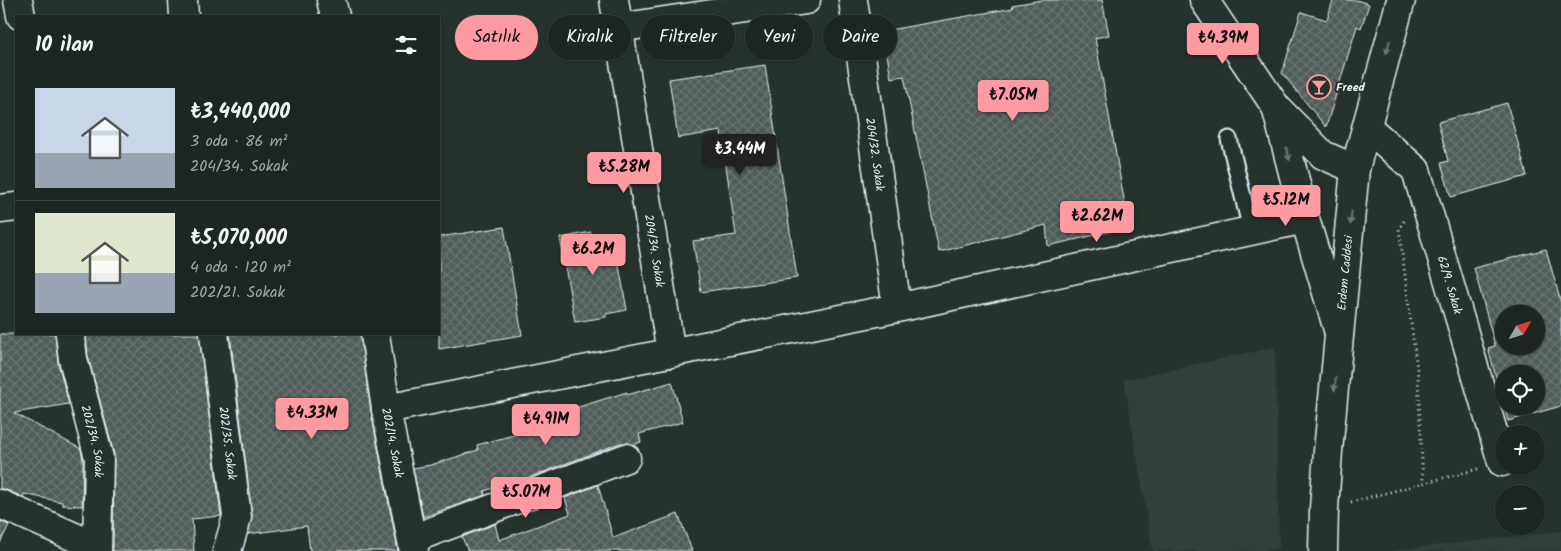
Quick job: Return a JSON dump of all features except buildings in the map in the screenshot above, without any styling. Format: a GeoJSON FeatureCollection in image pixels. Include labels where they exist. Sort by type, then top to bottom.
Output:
{"type":"FeatureCollection","features":[{"type":"Feature","properties":{"kind":"street"},"geometry":{"type":"LineString","coordinates":[[18,0],[21,15]]}},
{"type":"Feature","properties":{"kind":"street"},"geometry":{"type":"LineString","coordinates":[[183,0],[184,15]]}},
{"type":"Feature","properties":{"kind":"street"},"geometry":{"type":"LineString","coordinates":[[331,0],[335,15]]}},
{"type":"Feature","properties":{"kind":"street","name":"204/34. Sokak"},"geometry":{"type":"LineString","coordinates":[[614,0],[616,15]]}},
{"type":"Feature","properties":{"kind":"street"},"geometry":{"type":"LineString","coordinates":[[631,26],[806,0]]}},
{"type":"Feature","properties":{"kind":"street","name":"204/32. Sokak"},"geometry":{"type":"LineString","coordinates":[[853,0],[897,308]]}},
{"type":"Feature","properties":{"kind":"street"},"geometry":{"type":"LineString","coordinates":[[1204,0],[1276,107],[1323,155],[1355,169]]}},
{"type":"Feature","properties":{"kind":"street","name":"Erdem Caddesi"},"geometry":{"type":"LineString","coordinates":[[1323,551],[1328,451],[1355,169],[1400,0]]}},
{"type":"Feature","properties":{"kind":"street","name":"204/34. Sokak"},"geometry":{"type":"LineString","coordinates":[[623,60],[671,353]]}},
{"type":"Feature","properties":{"kind":"street"},"geometry":{"type":"LineString","coordinates":[[1276,107],[1305,218],[1340,336]]}},
{"type":"Feature","properties":{"kind":"street","name":"62/9. Sokak"},"geometry":{"type":"LineString","coordinates":[[1367,127],[1416,170],[1495,438]]}},
{"type":"Feature","properties":{"kind":"street"},"geometry":{"type":"LineString","coordinates":[[0,209],[15,207]]}},
{"type":"Feature","properties":{"kind":"street"},"geometry":{"type":"LineString","coordinates":[[386,409],[897,308],[1305,218]]}},
{"type":"Feature","properties":{"kind":"street","name":"202/34. Sokak"},"geometry":{"type":"LineString","coordinates":[[70,335],[73,359],[100,458],[97,549]]}},
{"type":"Feature","properties":{"kind":"street","name":"202/35. Sokak"},"geometry":{"type":"LineString","coordinates":[[214,335],[237,517],[227,551]]}},
{"type":"Feature","properties":{"kind":"street","name":"202/14. Sokak"},"geometry":{"type":"LineString","coordinates":[[375,335],[386,409],[413,545]]}},
{"type":"Feature","properties":{"kind":"street"},"geometry":{"type":"LineString","coordinates":[[413,545],[626,458]]}},
{"type":"Feature","properties":{"kind":"street"},"geometry":{"type":"LineString","coordinates":[[0,504],[97,549]]}},
{"type":"Feature","properties":{"kind":"lane"},"geometry":{"type":"LineString","coordinates":[[1230,139],[1251,230]]}},
{"type":"Feature","properties":{"kind":"path"},"geometry":{"type":"LineString","coordinates":[[1423,194],[1399,229],[1418,378],[1423,483]]}},
{"type":"Feature","properties":{"kind":"path"},"geometry":{"type":"LineString","coordinates":[[1324,509],[1495,464]]}},
{"type":"Feature","properties":{"kind":"shaded area"},"geometry":{"type":"Polygon","coordinates":[[[1275,347],[1279,548],[1266,551],[1153,551],[1124,380],[1275,347]]]}},
{"type":"Feature","properties":{"kind":"shaded area"},"geometry":{"type":"Polygon","coordinates":[[[1561,531],[1561,551],[1390,551],[1527,535],[1545,535],[1545,533],[1561,531]]]}},
{"type":"Feature","properties":{"kind":"place","name":"Freed"},"geometry":{"type":"Point","coordinates":[1319,87]}}]}
